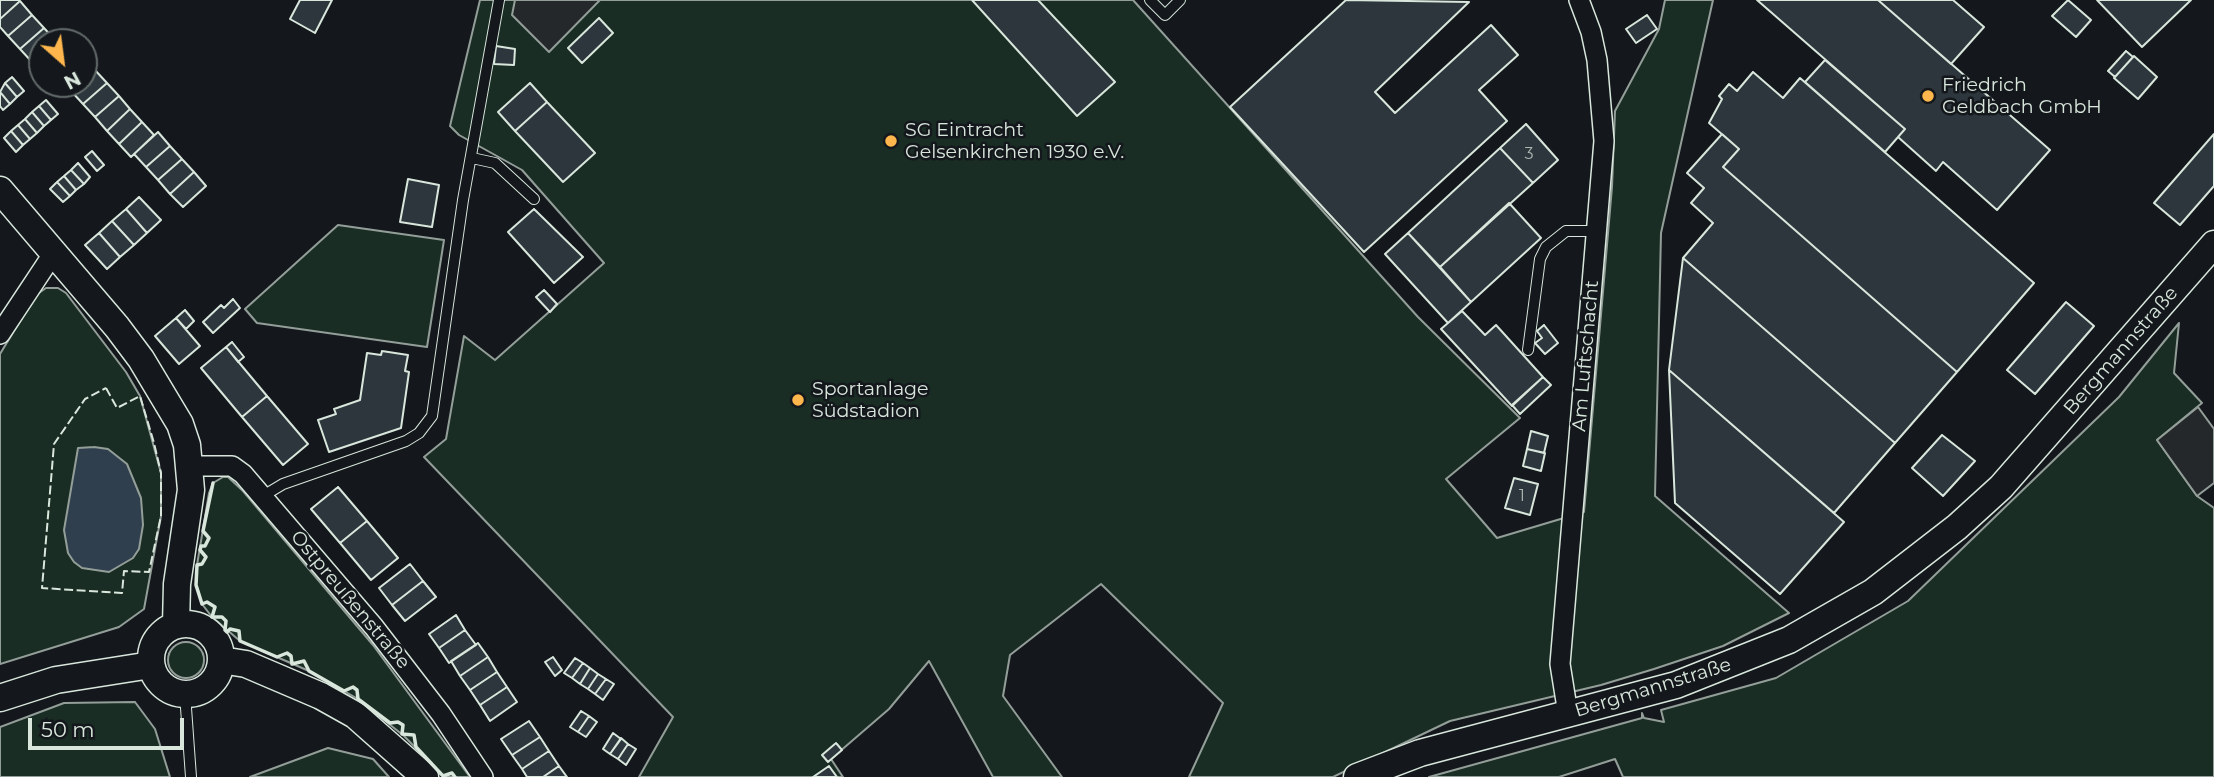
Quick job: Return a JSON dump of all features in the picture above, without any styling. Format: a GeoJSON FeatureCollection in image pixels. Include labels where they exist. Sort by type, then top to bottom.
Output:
{"type":"FeatureCollection","features":[{"type":"Feature","properties":{"kind":"street","name":"Am Luftschacht"},"geometry":{"type":"LineString","coordinates":[[1568,714],[1560,664],[1597,231],[1603,105],[1591,32],[1579,0]]}},
{"type":"Feature","properties":{"kind":"street"},"geometry":{"type":"LineString","coordinates":[[0,190],[141,359],[180,424],[190,466],[191,490],[177,584],[176,625]]}},
{"type":"Feature","properties":{"kind":"street","name":"Bergmannstraße"},"geometry":{"type":"LineString","coordinates":[[1357,777],[1420,753],[1676,685],[1751,657],[1826,620],[1873,592],[1957,527],[2001,487],[2214,244]]}},
{"type":"Feature","properties":{"kind":"street"},"geometry":{"type":"LineString","coordinates":[[0,334],[53,254]]}},
{"type":"Feature","properties":{"kind":"street","name":"Ostpreußenstraße"},"geometry":{"type":"LineString","coordinates":[[190,466],[232,466],[263,496],[374,627],[441,714],[483,777]]}},
{"type":"Feature","properties":{"kind":"street"},"geometry":{"type":"LineString","coordinates":[[187,624],[208,631],[220,649],[221,660],[219,671],[206,688],[185,694],[163,686],[151,665],[151,655],[159,636],[176,625],[187,624]]}},
{"type":"Feature","properties":{"kind":"street"},"geometry":{"type":"LineString","coordinates":[[221,660],[246,664],[321,696],[355,715],[425,777]]}},
{"type":"Feature","properties":{"kind":"street"},"geometry":{"type":"LineString","coordinates":[[0,698],[57,680],[151,665]]}},
{"type":"Feature","properties":{"kind":"lane"},"geometry":{"type":"LineString","coordinates":[[263,496],[283,484],[406,441],[427,425],[432,416],[499,0]]}},
{"type":"Feature","properties":{"kind":"lane"},"geometry":{"type":"LineString","coordinates":[[1150,0],[1165,16],[1180,0]]}},
{"type":"Feature","properties":{"kind":"lane"},"geometry":{"type":"LineString","coordinates":[[472,158],[495,163],[534,199]]}},
{"type":"Feature","properties":{"kind":"lane"},"geometry":{"type":"LineString","coordinates":[[1528,349],[1539,259],[1546,247],[1566,231],[1597,231]]}},
{"type":"Feature","properties":{"kind":"lane"},"geometry":{"type":"LineString","coordinates":[[185,694],[191,777]]}},
{"type":"Feature","properties":{"kind":"green space"},"geometry":{"type":"Polygon","coordinates":[[[480,0],[1133,0],[1418,317],[1520,418],[1446,479],[1497,538],[1584,512],[1612,187],[1615,111],[1659,29],[1665,0],[1713,0],[1661,233],[1655,496],[1789,613],[1723,646],[1654,669],[1601,685],[1450,721],[1333,777],[1189,777],[1223,703],[1101,584],[1010,655],[1003,696],[1062,777],[993,777],[929,661],[889,709],[831,759],[843,777],[639,777],[673,717],[424,457],[446,439],[464,336],[495,360],[604,263],[522,170],[459,135],[450,126],[480,0]]]}},
{"type":"Feature","properties":{"kind":"green space"},"geometry":{"type":"Polygon","coordinates":[[[338,225],[444,240],[427,347],[257,323],[245,309],[338,225]]]}},
{"type":"Feature","properties":{"kind":"green space"},"geometry":{"type":"Polygon","coordinates":[[[46,288],[58,288],[66,293],[126,372],[140,396],[161,473],[161,516],[144,609],[119,627],[0,664],[0,354],[36,295],[46,288]]]}},
{"type":"Feature","properties":{"kind":"green space"},"geometry":{"type":"Polygon","coordinates":[[[2179,323],[2174,373],[2202,403],[2157,440],[2197,496],[2214,508],[2214,777],[1623,777],[1615,759],[1559,777],[1429,777],[1642,718],[1642,713],[1644,718],[1664,722],[1661,710],[1776,678],[1908,601],[2119,397],[2179,323]]]}},
{"type":"Feature","properties":{"kind":"green space"},"geometry":{"type":"Polygon","coordinates":[[[228,477],[243,491],[373,645],[470,777],[444,777],[404,736],[358,699],[309,671],[240,641],[212,617],[202,604],[196,585],[197,565],[209,493],[213,483],[228,477]]]}},
{"type":"Feature","properties":{"kind":"green space"},"geometry":{"type":"Polygon","coordinates":[[[186,642],[199,647],[204,660],[199,673],[186,678],[173,673],[168,660],[173,647],[186,642]]]}},
{"type":"Feature","properties":{"kind":"green space"},"geometry":{"type":"Polygon","coordinates":[[[135,702],[155,729],[170,777],[0,777],[0,727],[64,703],[135,702]]]}},
{"type":"Feature","properties":{"kind":"green space"},"geometry":{"type":"Polygon","coordinates":[[[328,748],[373,759],[389,777],[250,777],[328,748]]]}},
{"type":"Feature","properties":{"kind":"shaded area"},"geometry":{"type":"Polygon","coordinates":[[[515,0],[600,0],[549,52],[512,15],[515,0]]]}},
{"type":"Feature","properties":{"kind":"shaded area"},"geometry":{"type":"Polygon","coordinates":[[[2198,407],[2214,429],[2214,483],[2197,496],[2157,440],[2198,407]]]}},
{"type":"Feature","properties":{"kind":"water"},"geometry":{"type":"Polygon","coordinates":[[[78,448],[108,449],[127,464],[141,498],[143,525],[139,549],[133,558],[109,572],[82,568],[74,562],[68,553],[64,530],[78,448]]]}},
{"type":"Feature","properties":{"kind":"building"},"geometry":{"type":"Polygon","coordinates":[[[0,0],[19,0],[20,1],[0,19],[0,0]]]}},
{"type":"Feature","properties":{"kind":"building"},"geometry":{"type":"Polygon","coordinates":[[[300,0],[332,0],[315,33],[290,19],[300,0]]]}},
{"type":"Feature","properties":{"kind":"building"},"geometry":{"type":"Polygon","coordinates":[[[972,0],[1038,0],[1115,82],[1077,116],[972,0]]]}},
{"type":"Feature","properties":{"kind":"building"},"geometry":{"type":"Polygon","coordinates":[[[1346,0],[1469,2],[1375,92],[1395,113],[1491,25],[1518,55],[1479,90],[1507,121],[1364,252],[1230,107],[1346,0]]]}},
{"type":"Feature","properties":{"kind":"building","name":"Friedrich Geldbach GmbH"},"geometry":{"type":"Polygon","coordinates":[[[1757,0],[1878,0],[2050,150],[1997,210],[1943,162],[1936,171],[1898,137],[1905,129],[1757,0]]]}},
{"type":"Feature","properties":{"kind":"building"},"geometry":{"type":"Polygon","coordinates":[[[1878,0],[1953,0],[1984,27],[1951,64],[1878,0]]]}},
{"type":"Feature","properties":{"kind":"building"},"geometry":{"type":"Polygon","coordinates":[[[2068,0],[2091,20],[2076,37],[2052,16],[2068,0]]]}},
{"type":"Feature","properties":{"kind":"building"},"geometry":{"type":"Polygon","coordinates":[[[2097,0],[2191,0],[2142,47],[2097,0]]]}},
{"type":"Feature","properties":{"kind":"building"},"geometry":{"type":"Polygon","coordinates":[[[20,1],[32,15],[8,36],[0,27],[0,19],[20,1]]]}},
{"type":"Feature","properties":{"kind":"building"},"geometry":{"type":"Polygon","coordinates":[[[32,15],[44,28],[28,28],[28,42],[20,49],[8,36],[32,15]]]}},
{"type":"Feature","properties":{"kind":"building"},"geometry":{"type":"Polygon","coordinates":[[[1647,15],[1657,29],[1636,43],[1626,29],[1647,15]]]}},
{"type":"Feature","properties":{"kind":"building"},"geometry":{"type":"Polygon","coordinates":[[[599,18],[613,33],[582,63],[568,48],[599,18]]]}},
{"type":"Feature","properties":{"kind":"building"},"geometry":{"type":"Polygon","coordinates":[[[28,42],[28,58],[20,49],[28,42]]]}},
{"type":"Feature","properties":{"kind":"building"},"geometry":{"type":"Polygon","coordinates":[[[496,46],[515,49],[514,65],[494,64],[496,46]]]}},
{"type":"Feature","properties":{"kind":"building"},"geometry":{"type":"Polygon","coordinates":[[[2126,51],[2133,57],[2115,77],[2108,71],[2126,51]]]}},
{"type":"Feature","properties":{"kind":"building"},"geometry":{"type":"Polygon","coordinates":[[[2134,56],[2157,77],[2138,99],[2114,78],[2134,56]]]}},
{"type":"Feature","properties":{"kind":"building"},"geometry":{"type":"Polygon","coordinates":[[[1825,60],[1905,129],[1885,152],[1805,82],[1825,60]]]}},
{"type":"Feature","properties":{"kind":"building"},"geometry":{"type":"Polygon","coordinates":[[[1753,72],[1783,98],[1800,78],[2034,283],[1957,372],[1723,167],[1739,149],[1709,123],[1722,99],[1719,96],[1729,84],[1737,91],[1753,72]]]}},
{"type":"Feature","properties":{"kind":"building"},"geometry":{"type":"Polygon","coordinates":[[[98,73],[107,83],[98,91],[98,73]]]}},
{"type":"Feature","properties":{"kind":"building"},"geometry":{"type":"Polygon","coordinates":[[[12,77],[24,91],[17,97],[5,83],[12,77]]]}},
{"type":"Feature","properties":{"kind":"building"},"geometry":{"type":"Polygon","coordinates":[[[5,83],[17,97],[10,104],[0,92],[5,83]]]}},
{"type":"Feature","properties":{"kind":"building"},"geometry":{"type":"Polygon","coordinates":[[[107,83],[119,96],[95,117],[83,104],[90,98],[98,98],[98,91],[107,83]]]}},
{"type":"Feature","properties":{"kind":"building"},"geometry":{"type":"Polygon","coordinates":[[[530,83],[547,102],[515,131],[498,112],[530,83]]]}},
{"type":"Feature","properties":{"kind":"building"},"geometry":{"type":"Polygon","coordinates":[[[0,92],[10,104],[3,110],[0,106],[0,92]]]}},
{"type":"Feature","properties":{"kind":"building"},"geometry":{"type":"Polygon","coordinates":[[[119,96],[130,109],[107,131],[95,117],[119,96]]]}},
{"type":"Feature","properties":{"kind":"building"},"geometry":{"type":"Polygon","coordinates":[[[77,98],[90,98],[83,104],[77,98]]]}},
{"type":"Feature","properties":{"kind":"building"},"geometry":{"type":"Polygon","coordinates":[[[46,100],[58,114],[51,120],[39,106],[46,100]]]}},
{"type":"Feature","properties":{"kind":"building"},"geometry":{"type":"Polygon","coordinates":[[[547,102],[595,153],[563,182],[515,131],[547,102]]]}},
{"type":"Feature","properties":{"kind":"building"},"geometry":{"type":"Polygon","coordinates":[[[39,106],[51,120],[44,126],[32,112],[39,106]]]}},
{"type":"Feature","properties":{"kind":"building"},"geometry":{"type":"Polygon","coordinates":[[[130,109],[142,122],[119,144],[107,131],[130,109]]]}},
{"type":"Feature","properties":{"kind":"building"},"geometry":{"type":"Polygon","coordinates":[[[32,112],[44,126],[37,133],[25,119],[32,112]]]}},
{"type":"Feature","properties":{"kind":"building"},"geometry":{"type":"Polygon","coordinates":[[[25,119],[37,133],[30,139],[18,125],[25,119]]]}},
{"type":"Feature","properties":{"kind":"building"},"geometry":{"type":"Polygon","coordinates":[[[142,122],[154,135],[131,157],[119,144],[142,122]]]}},
{"type":"Feature","properties":{"kind":"building"},"geometry":{"type":"Polygon","coordinates":[[[1526,124],[1558,160],[1533,183],[1500,148],[1526,124]]]}},
{"type":"Feature","properties":{"kind":"building"},"geometry":{"type":"Polygon","coordinates":[[[18,125],[30,139],[23,145],[11,131],[18,125]]]}},
{"type":"Feature","properties":{"kind":"building"},"geometry":{"type":"Polygon","coordinates":[[[11,131],[23,145],[16,152],[4,138],[11,131]]]}},
{"type":"Feature","properties":{"kind":"building"},"geometry":{"type":"Polygon","coordinates":[[[158,132],[170,146],[146,167],[134,154],[158,132]]]}},
{"type":"Feature","properties":{"kind":"building"},"geometry":{"type":"Polygon","coordinates":[[[1722,134],[1739,149],[1723,167],[1957,372],[1895,443],[1683,258],[1713,223],[1691,203],[1704,188],[1687,173],[1722,134]]]}},
{"type":"Feature","properties":{"kind":"building"},"geometry":{"type":"Polygon","coordinates":[[[2214,134],[2214,186],[2180,225],[2154,203],[2214,134]]]}},
{"type":"Feature","properties":{"kind":"building"},"geometry":{"type":"Polygon","coordinates":[[[170,146],[182,159],[158,180],[146,167],[170,146]]]}},
{"type":"Feature","properties":{"kind":"building"},"geometry":{"type":"Polygon","coordinates":[[[1500,148],[1533,183],[1440,267],[1408,233],[1500,148]]]}},
{"type":"Feature","properties":{"kind":"building"},"geometry":{"type":"Polygon","coordinates":[[[92,151],[104,165],[97,171],[85,157],[92,151]]]}},
{"type":"Feature","properties":{"kind":"building"},"geometry":{"type":"Polygon","coordinates":[[[182,159],[194,172],[170,194],[158,180],[182,159]]]}},
{"type":"Feature","properties":{"kind":"building"},"geometry":{"type":"Polygon","coordinates":[[[78,163],[90,177],[84,184],[71,170],[78,163]]]}},
{"type":"Feature","properties":{"kind":"building"},"geometry":{"type":"Polygon","coordinates":[[[71,170],[84,184],[76,190],[64,176],[71,170]]]}},
{"type":"Feature","properties":{"kind":"building"},"geometry":{"type":"Polygon","coordinates":[[[194,172],[206,186],[183,207],[170,194],[194,172]]]}},
{"type":"Feature","properties":{"kind":"building"},"geometry":{"type":"Polygon","coordinates":[[[64,176],[76,190],[70,196],[57,182],[64,176]]]}},
{"type":"Feature","properties":{"kind":"building"},"geometry":{"type":"Polygon","coordinates":[[[408,179],[439,185],[432,227],[400,222],[408,179]]]}},
{"type":"Feature","properties":{"kind":"building"},"geometry":{"type":"Polygon","coordinates":[[[57,182],[70,196],[63,202],[50,189],[57,182]]]}},
{"type":"Feature","properties":{"kind":"building"},"geometry":{"type":"Polygon","coordinates":[[[139,197],[161,220],[147,233],[126,209],[139,197]]]}},
{"type":"Feature","properties":{"kind":"building"},"geometry":{"type":"Polygon","coordinates":[[[1509,203],[1541,238],[1471,302],[1440,267],[1509,203]]]}},
{"type":"Feature","properties":{"kind":"building"},"geometry":{"type":"Polygon","coordinates":[[[126,209],[147,233],[134,245],[112,221],[126,209]]]}},
{"type":"Feature","properties":{"kind":"building"},"geometry":{"type":"Polygon","coordinates":[[[534,209],[583,257],[554,283],[508,232],[534,209]]]}},
{"type":"Feature","properties":{"kind":"building"},"geometry":{"type":"Polygon","coordinates":[[[112,221],[134,245],[120,257],[99,233],[112,221]]]}},
{"type":"Feature","properties":{"kind":"building"},"geometry":{"type":"Polygon","coordinates":[[[99,233],[120,257],[107,269],[85,245],[99,233]]]}},
{"type":"Feature","properties":{"kind":"building"},"geometry":{"type":"Polygon","coordinates":[[[1408,233],[1471,302],[1448,323],[1385,254],[1408,233]]]}},
{"type":"Feature","properties":{"kind":"building"},"geometry":{"type":"Polygon","coordinates":[[[1683,258],[1895,443],[1834,513],[1669,370],[1683,258]]]}},
{"type":"Feature","properties":{"kind":"building"},"geometry":{"type":"Polygon","coordinates":[[[544,290],[557,304],[550,312],[536,297],[544,290]]]}},
{"type":"Feature","properties":{"kind":"building"},"geometry":{"type":"Polygon","coordinates":[[[233,299],[240,308],[213,333],[203,322],[221,305],[224,308],[233,299]]]}},
{"type":"Feature","properties":{"kind":"building"},"geometry":{"type":"Polygon","coordinates":[[[2066,302],[2094,326],[2035,394],[2007,370],[2066,302]]]}},
{"type":"Feature","properties":{"kind":"building"},"geometry":{"type":"Polygon","coordinates":[[[185,310],[194,321],[186,329],[176,318],[185,310]]]}},
{"type":"Feature","properties":{"kind":"building"},"geometry":{"type":"Polygon","coordinates":[[[1462,311],[1485,335],[1496,325],[1543,377],[1512,406],[1441,329],[1462,311]]]}},
{"type":"Feature","properties":{"kind":"building"},"geometry":{"type":"Polygon","coordinates":[[[176,318],[200,346],[179,364],[155,336],[176,318]]]}},
{"type":"Feature","properties":{"kind":"building"},"geometry":{"type":"Polygon","coordinates":[[[1544,325],[1558,343],[1545,354],[1535,343],[1542,338],[1537,331],[1544,325]]]}},
{"type":"Feature","properties":{"kind":"building"},"geometry":{"type":"Polygon","coordinates":[[[232,342],[244,357],[238,362],[226,347],[232,342]]]}},
{"type":"Feature","properties":{"kind":"building"},"geometry":{"type":"Polygon","coordinates":[[[226,347],[267,396],[242,417],[201,368],[226,347]]]}},
{"type":"Feature","properties":{"kind":"building"},"geometry":{"type":"Polygon","coordinates":[[[382,351],[408,355],[405,371],[409,372],[401,428],[329,452],[318,420],[336,414],[334,409],[360,400],[367,353],[381,355],[382,351]]]}},
{"type":"Feature","properties":{"kind":"building"},"geometry":{"type":"Polygon","coordinates":[[[1669,370],[1844,522],[1780,594],[1675,503],[1669,370]]]}},
{"type":"Feature","properties":{"kind":"building"},"geometry":{"type":"Polygon","coordinates":[[[1543,377],[1551,385],[1520,414],[1512,405],[1543,377]]]}},
{"type":"Feature","properties":{"kind":"building"},"geometry":{"type":"Polygon","coordinates":[[[267,396],[308,444],[283,465],[242,417],[267,396]]]}},
{"type":"Feature","properties":{"kind":"building"},"geometry":{"type":"Polygon","coordinates":[[[1531,431],[1548,436],[1544,453],[1527,449],[1531,431]]]}},
{"type":"Feature","properties":{"kind":"building"},"geometry":{"type":"Polygon","coordinates":[[[1942,435],[1975,461],[1943,496],[1912,468],[1942,435]]]}},
{"type":"Feature","properties":{"kind":"building"},"geometry":{"type":"Polygon","coordinates":[[[1527,449],[1545,453],[1541,471],[1523,466],[1527,449]]]}},
{"type":"Feature","properties":{"kind":"building"},"geometry":{"type":"Polygon","coordinates":[[[1514,478],[1538,484],[1530,515],[1505,508],[1514,478]]]}},
{"type":"Feature","properties":{"kind":"building"},"geometry":{"type":"Polygon","coordinates":[[[338,487],[367,521],[340,543],[311,509],[338,487]]]}},
{"type":"Feature","properties":{"kind":"building"},"geometry":{"type":"Polygon","coordinates":[[[367,521],[398,558],[371,580],[340,543],[367,521]]]}},
{"type":"Feature","properties":{"kind":"building"},"geometry":{"type":"Polygon","coordinates":[[[410,564],[423,581],[392,605],[379,588],[410,564]]]}},
{"type":"Feature","properties":{"kind":"building"},"geometry":{"type":"Polygon","coordinates":[[[423,581],[436,597],[405,621],[392,605],[423,581]]]}},
{"type":"Feature","properties":{"kind":"building"},"geometry":{"type":"Polygon","coordinates":[[[456,615],[465,630],[439,648],[429,634],[456,615]]]}},
{"type":"Feature","properties":{"kind":"building"},"geometry":{"type":"Polygon","coordinates":[[[465,630],[476,645],[449,663],[439,648],[465,630]]]}},
{"type":"Feature","properties":{"kind":"building"},"geometry":{"type":"Polygon","coordinates":[[[478,643],[488,657],[460,676],[451,661],[478,643]]]}},
{"type":"Feature","properties":{"kind":"building"},"geometry":{"type":"Polygon","coordinates":[[[488,657],[497,672],[470,690],[460,676],[488,657]]]}},
{"type":"Feature","properties":{"kind":"building"},"geometry":{"type":"Polygon","coordinates":[[[553,657],[562,670],[555,676],[545,662],[553,657]]]}},
{"type":"Feature","properties":{"kind":"building"},"geometry":{"type":"Polygon","coordinates":[[[575,658],[583,663],[572,678],[564,673],[575,658]]]}},
{"type":"Feature","properties":{"kind":"building"},"geometry":{"type":"Polygon","coordinates":[[[583,663],[590,668],[580,684],[572,678],[583,663]]]}},
{"type":"Feature","properties":{"kind":"building"},"geometry":{"type":"Polygon","coordinates":[[[590,668],[598,674],[588,689],[580,684],[590,668]]]}},
{"type":"Feature","properties":{"kind":"building"},"geometry":{"type":"Polygon","coordinates":[[[497,672],[507,687],[480,705],[470,690],[497,672]]]}},
{"type":"Feature","properties":{"kind":"building"},"geometry":{"type":"Polygon","coordinates":[[[598,674],[606,679],[595,694],[588,689],[598,674]]]}},
{"type":"Feature","properties":{"kind":"building"},"geometry":{"type":"Polygon","coordinates":[[[606,679],[614,684],[603,700],[595,694],[606,679]]]}},
{"type":"Feature","properties":{"kind":"building"},"geometry":{"type":"Polygon","coordinates":[[[507,687],[517,702],[490,721],[480,705],[507,687]]]}},
{"type":"Feature","properties":{"kind":"building"},"geometry":{"type":"Polygon","coordinates":[[[581,711],[589,716],[578,732],[570,727],[581,711]]]}},
{"type":"Feature","properties":{"kind":"building"},"geometry":{"type":"Polygon","coordinates":[[[589,716],[597,722],[586,737],[578,732],[589,716]]]}},
{"type":"Feature","properties":{"kind":"building"},"geometry":{"type":"Polygon","coordinates":[[[529,721],[540,737],[512,755],[501,739],[529,721]]]}},
{"type":"Feature","properties":{"kind":"building"},"geometry":{"type":"Polygon","coordinates":[[[613,733],[621,739],[610,754],[603,749],[613,733]]]}},
{"type":"Feature","properties":{"kind":"building"},"geometry":{"type":"Polygon","coordinates":[[[540,737],[549,751],[522,769],[512,755],[540,737]]]}},
{"type":"Feature","properties":{"kind":"building"},"geometry":{"type":"Polygon","coordinates":[[[621,738],[628,744],[618,759],[610,754],[621,738]]]}},
{"type":"Feature","properties":{"kind":"building"},"geometry":{"type":"Polygon","coordinates":[[[836,743],[842,750],[828,762],[822,755],[836,743]]]}},
{"type":"Feature","properties":{"kind":"building"},"geometry":{"type":"Polygon","coordinates":[[[628,744],[636,749],[626,765],[618,759],[628,744]]]}},
{"type":"Feature","properties":{"kind":"building"},"geometry":{"type":"Polygon","coordinates":[[[549,751],[559,766],[543,777],[527,777],[522,769],[549,751]]]}},
{"type":"Feature","properties":{"kind":"building"},"geometry":{"type":"Polygon","coordinates":[[[559,766],[567,777],[543,777],[559,766]]]}},
{"type":"Feature","properties":{"kind":"building"},"geometry":{"type":"Polygon","coordinates":[[[829,766],[837,777],[813,777],[829,766]]]}},
{"type":"Feature","properties":{"kind":"fence"},"geometry":{"type":"LineString","coordinates":[[106,388],[117,408],[140,396],[154,443],[161,473],[161,516],[149,572],[124,571],[122,593],[42,588],[54,444],[85,399],[106,388]]}},
{"type":"Feature","properties":{"kind":"wall"},"geometry":{"type":"LineString","coordinates":[[213,483],[203,531],[209,538],[200,550],[206,557],[202,564],[197,565],[196,585],[202,604],[207,602],[215,607],[212,617],[222,617],[226,621],[227,632],[230,629],[239,631],[240,641],[277,657],[287,653],[291,656],[292,664],[304,661],[309,671],[344,691],[353,687],[357,690],[358,699],[390,723],[398,722],[403,725],[402,734],[414,735],[416,747],[443,776],[452,773],[455,777]]}},
{"type":"Feature","properties":{"kind":"place","name":"Friedrich Geldbach GmbH"},"geometry":{"type":"Point","coordinates":[1928,96]}},
{"type":"Feature","properties":{"kind":"place","name":"SG Eintracht Gelsenkirchen 1930 e.V."},"geometry":{"type":"Point","coordinates":[891,141]}},
{"type":"Feature","properties":{"kind":"place","name":"Sportanlage Südstadion"},"geometry":{"type":"Point","coordinates":[798,400]}}]}
